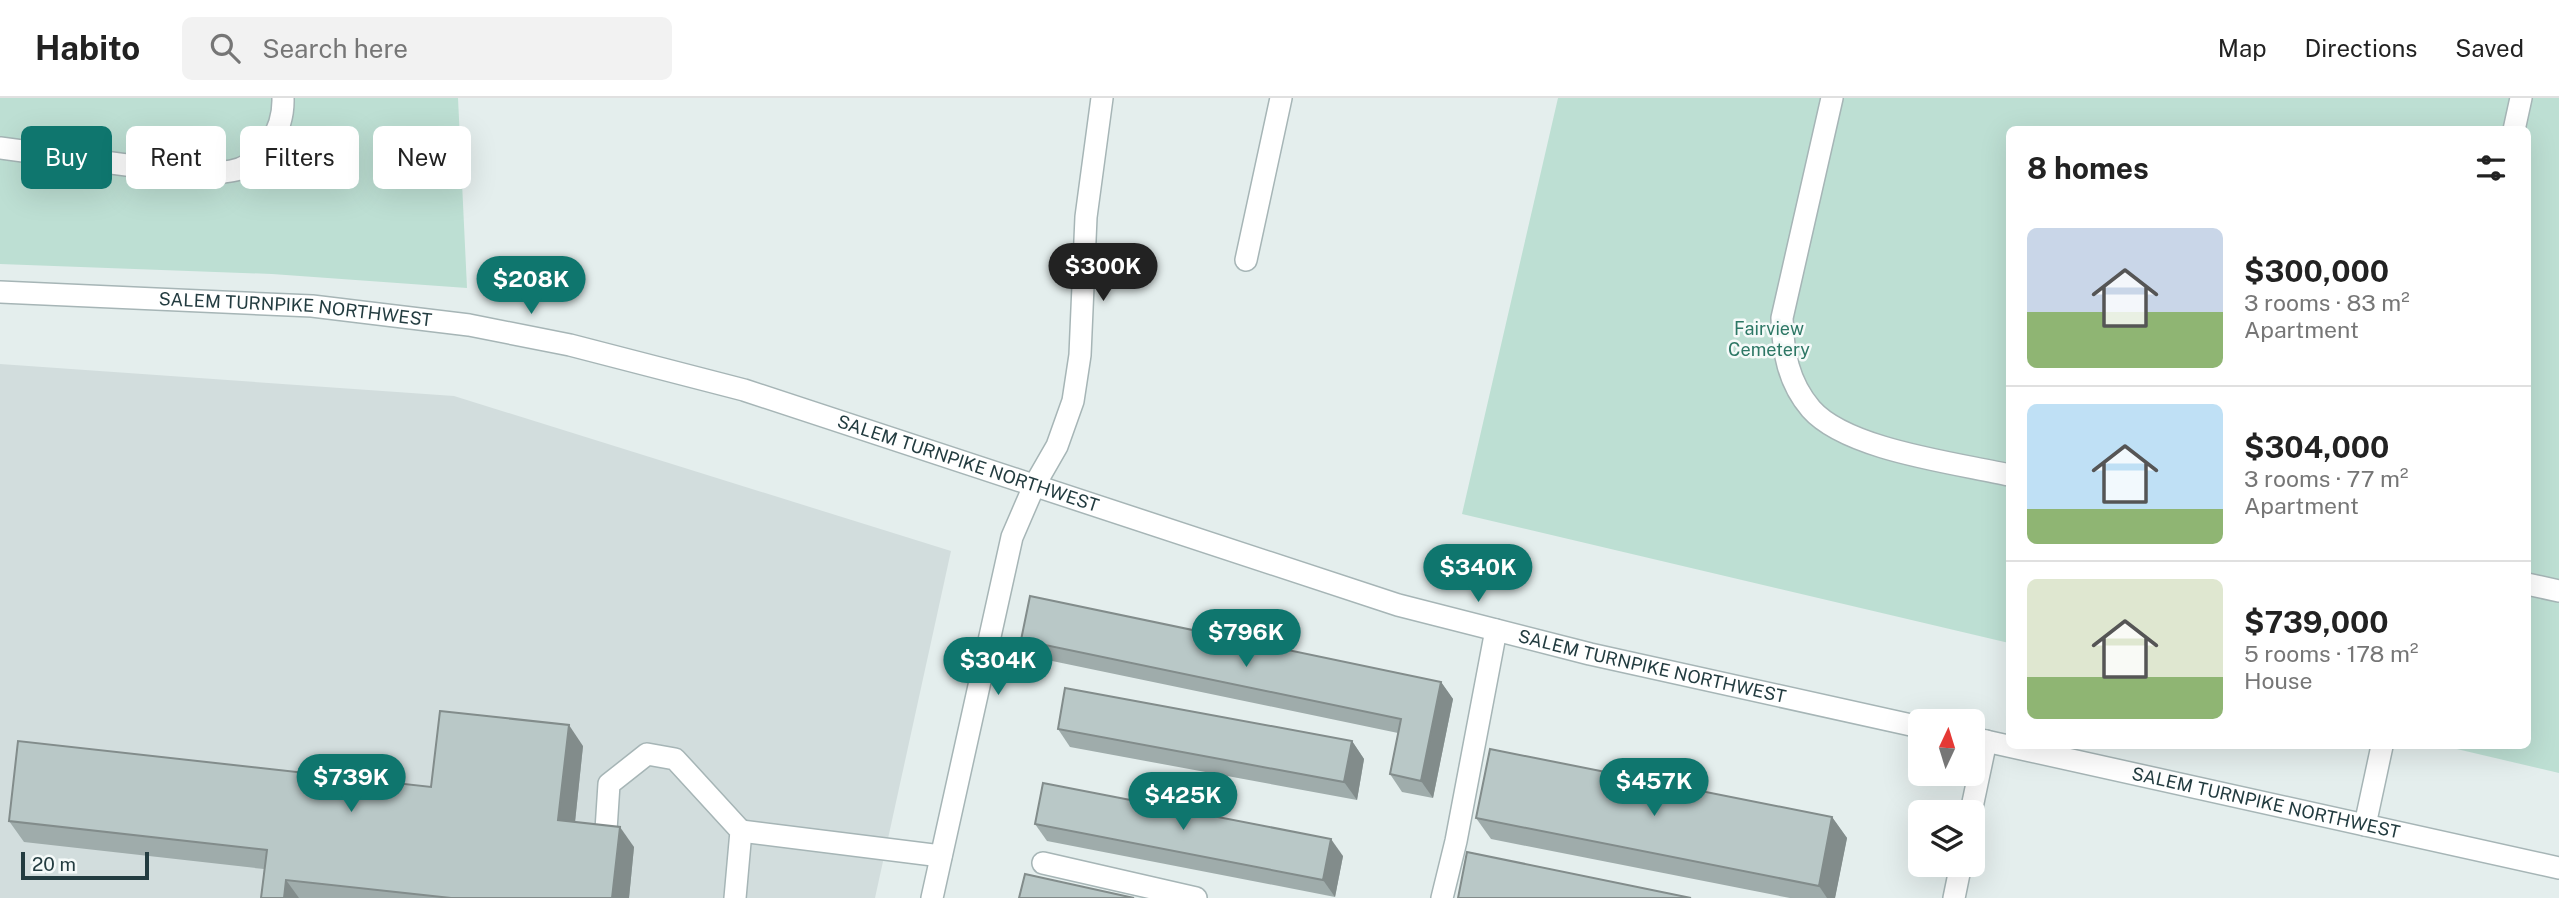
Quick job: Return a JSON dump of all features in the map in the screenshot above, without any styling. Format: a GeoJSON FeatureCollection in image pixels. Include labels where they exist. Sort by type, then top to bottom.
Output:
{"type":"FeatureCollection","features":[{"type":"Feature","properties":{"kind":"street"},"geometry":{"type":"LineString","coordinates":[[0,148],[196,174],[234,171],[261,155],[276,134],[283,110],[283,98]]}},
{"type":"Feature","properties":{"kind":"street"},"geometry":{"type":"LineString","coordinates":[[932,898],[1012,537],[1034,486],[1058,446],[1073,401],[1080,355],[1086,217],[1102,98]]}},
{"type":"Feature","properties":{"kind":"street"},"geometry":{"type":"LineString","coordinates":[[1247,260],[1282,98]]}},
{"type":"Feature","properties":{"kind":"street"},"geometry":{"type":"LineString","coordinates":[[1832,98],[1782,318],[1783,354],[1792,380],[1812,410],[1842,432],[1891,449],[2006,474]]}},
{"type":"Feature","properties":{"kind":"street"},"geometry":{"type":"LineString","coordinates":[[2515,126],[2521,98]]}},
{"type":"Feature","properties":{"kind":"street","name":"SALEM TURNPIKE NORTHWEST"},"geometry":{"type":"LineString","coordinates":[[0,292],[312,306],[469,325],[570,345],[744,390],[1398,605],[1590,654],[1908,724]]}},
{"type":"Feature","properties":{"kind":"street"},"geometry":{"type":"LineString","coordinates":[[2531,585],[2559,591]]}},
{"type":"Feature","properties":{"kind":"street"},"geometry":{"type":"LineString","coordinates":[[1442,898],[1456,841],[1496,630]]}},
{"type":"Feature","properties":{"kind":"street","name":"SALEM TURNPIKE NORTHWEST"},"geometry":{"type":"LineString","coordinates":[[1985,741],[2006,746]]}},
{"type":"Feature","properties":{"kind":"street","name":"SALEM TURNPIKE NORTHWEST"},"geometry":{"type":"LineString","coordinates":[[2020,749],[2559,868]]}},
{"type":"Feature","properties":{"kind":"street"},"geometry":{"type":"LineString","coordinates":[[2365,825],[2381,749]]}},
{"type":"Feature","properties":{"kind":"street"},"geometry":{"type":"LineString","coordinates":[[606,830],[609,784],[647,754],[675,759],[741,831],[941,856]]}},
{"type":"Feature","properties":{"kind":"street"},"geometry":{"type":"LineString","coordinates":[[735,898],[741,831]]}},
{"type":"Feature","properties":{"kind":"street"},"geometry":{"type":"LineString","coordinates":[[1043,863],[1196,898]]}},
{"type":"Feature","properties":{"kind":"street"},"geometry":{"type":"LineString","coordinates":[[1954,898],[1958,877]]}},
{"type":"Feature","properties":{"kind":"shaded area"},"geometry":{"type":"Polygon","coordinates":[[[0,364],[454,396],[951,551],[875,898],[0,898],[0,364]]]}},
{"type":"Feature","properties":{"kind":"green space"},"geometry":{"type":"Polygon","coordinates":[[[0,98],[458,98],[459,126],[373,126],[373,189],[462,189],[467,288],[272,274],[0,264],[0,98]]]}},
{"type":"Feature","properties":{"kind":"green space","name":"Fairview Cemetery"},"geometry":{"type":"Polygon","coordinates":[[[1558,98],[2559,98],[2559,773],[2457,749],[2531,749],[2531,126],[2006,126],[2006,642],[1462,514],[1558,98]]]}},
{"type":"Feature","properties":{"kind":"building"},"geometry":{"type":"Polygon","coordinates":[[[1030,596],[1441,682],[1421,781],[1390,774],[1401,719],[1021,640],[1030,596]]]}},
{"type":"Feature","properties":{"kind":"building"},"geometry":{"type":"Polygon","coordinates":[[[1065,688],[1352,741],[1344,782],[1058,729],[1065,688]]]}},
{"type":"Feature","properties":{"kind":"building"},"geometry":{"type":"Polygon","coordinates":[[[440,711],[569,725],[558,820],[620,827],[612,898],[451,898],[286,880],[284,898],[261,898],[267,850],[9,821],[18,741],[431,787],[440,711]]]}},
{"type":"Feature","properties":{"kind":"building"},"geometry":{"type":"Polygon","coordinates":[[[1490,749],[1832,817],[1819,886],[1476,818],[1490,749]]]}},
{"type":"Feature","properties":{"kind":"building"},"geometry":{"type":"Polygon","coordinates":[[[1043,783],[1331,839],[1323,880],[1035,824],[1043,783]]]}},
{"type":"Feature","properties":{"kind":"building"},"geometry":{"type":"Polygon","coordinates":[[[1467,852],[1691,898],[1458,898],[1467,852]]]}},
{"type":"Feature","properties":{"kind":"building"},"geometry":{"type":"Polygon","coordinates":[[[1025,874],[1134,898],[1019,898],[1025,874]]]}}]}
